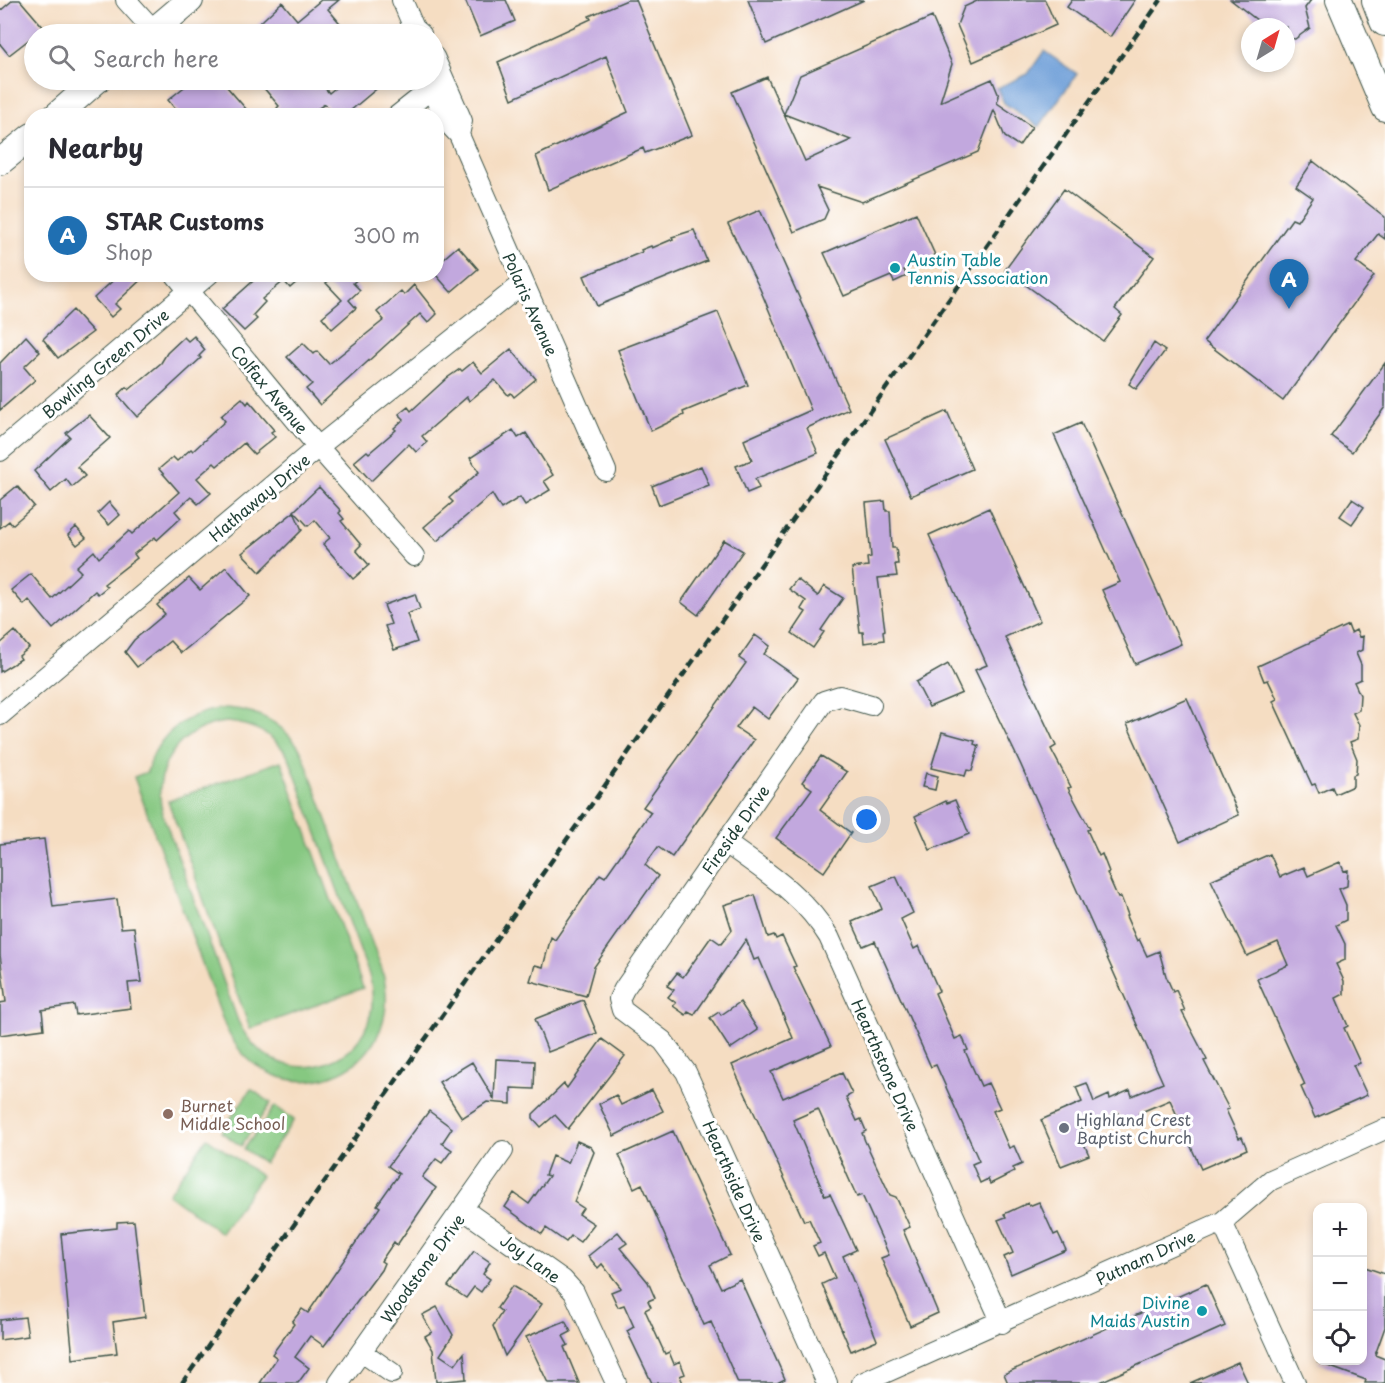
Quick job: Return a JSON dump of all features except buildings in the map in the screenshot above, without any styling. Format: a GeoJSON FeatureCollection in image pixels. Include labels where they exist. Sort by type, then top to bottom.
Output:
{"type":"FeatureCollection","features":[{"type":"Feature","properties":{"kind":"main road"},"geometry":{"type":"LineString","coordinates":[[162,24],[190,0]]}},
{"type":"Feature","properties":{"kind":"main road"},"geometry":{"type":"LineString","coordinates":[[1339,0],[1385,108]]}},
{"type":"Feature","properties":{"kind":"main road"},"geometry":{"type":"LineString","coordinates":[[65,108],[86,90]]}},
{"type":"Feature","properties":{"kind":"main road"},"geometry":{"type":"LineString","coordinates":[[0,162],[24,142]]}},
{"type":"Feature","properties":{"kind":"street"},"geometry":{"type":"LineString","coordinates":[[126,0],[145,24]]}},
{"type":"Feature","properties":{"kind":"street"},"geometry":{"type":"LineString","coordinates":[[402,0],[412,24]]}},
{"type":"Feature","properties":{"kind":"street"},"geometry":{"type":"LineString","coordinates":[[406,108],[426,90]]}},
{"type":"Feature","properties":{"kind":"street","name":"Polaris Avenue"},"geometry":{"type":"LineString","coordinates":[[436,90],[441,108]]}},
{"type":"Feature","properties":{"kind":"street","name":"Polaris Avenue"},"geometry":{"type":"LineString","coordinates":[[444,117],[459,135],[522,284],[606,471]]}},
{"type":"Feature","properties":{"kind":"street","name":"Colfax Avenue"},"geometry":{"type":"LineString","coordinates":[[181,282],[318,447],[414,556]]}},
{"type":"Feature","properties":{"kind":"street","name":"Bowling Green Drive"},"geometry":{"type":"LineString","coordinates":[[0,451],[200,282]]}},
{"type":"Feature","properties":{"kind":"street","name":"Hathaway Drive"},"geometry":{"type":"LineString","coordinates":[[1,713],[318,447],[522,284]]}},
{"type":"Feature","properties":{"kind":"street","name":"Fireside Drive"},"geometry":{"type":"LineString","coordinates":[[620,999],[624,989],[824,701],[840,696],[871,705]]}},
{"type":"Feature","properties":{"kind":"street","name":"Hearthstone Drive"},"geometry":{"type":"LineString","coordinates":[[726,843],[795,894],[815,914],[829,937],[1002,1323]]}},
{"type":"Feature","properties":{"kind":"street","name":"Hearthside Drive"},"geometry":{"type":"LineString","coordinates":[[620,999],[622,1010],[663,1041],[686,1072],[827,1383]]}},
{"type":"Feature","properties":{"kind":"street","name":"Putnam Drive"},"geometry":{"type":"LineString","coordinates":[[862,1383],[1002,1323],[1222,1222],[1271,1180],[1385,1129]]}},
{"type":"Feature","properties":{"kind":"street","name":"Woodstone Drive"},"geometry":{"type":"LineString","coordinates":[[339,1383],[464,1210],[503,1151]]}},
{"type":"Feature","properties":{"kind":"street","name":"Joy Lane"},"geometry":{"type":"LineString","coordinates":[[464,1210],[563,1280],[574,1292],[616,1383]]}},
{"type":"Feature","properties":{"kind":"street"},"geometry":{"type":"LineString","coordinates":[[1222,1222],[1295,1383]]}},
{"type":"Feature","properties":{"kind":"street"},"geometry":{"type":"LineString","coordinates":[[362,1352],[392,1374]]}},
{"type":"Feature","properties":{"kind":"green space"},"geometry":{"type":"Polygon","coordinates":[[[238,709],[260,715],[287,733],[302,752],[382,970],[386,1007],[377,1038],[358,1061],[332,1076],[303,1081],[273,1075],[246,1057],[225,1026],[134,777],[147,772],[158,746],[176,727],[199,714],[212,710],[238,709]],[[226,722],[194,732],[172,753],[161,781],[160,798],[163,815],[238,1021],[256,1047],[278,1062],[303,1067],[327,1062],[348,1050],[364,1031],[372,1006],[369,975],[289,758],[277,743],[263,732],[226,722]]]}},
{"type":"Feature","properties":{"kind":"green space"},"geometry":{"type":"Polygon","coordinates":[[[281,761],[363,988],[250,1029],[168,801],[281,761]]]}},
{"type":"Feature","properties":{"kind":"green space"},"geometry":{"type":"Polygon","coordinates":[[[251,1089],[271,1103],[241,1146],[221,1132],[251,1089]]]}},
{"type":"Feature","properties":{"kind":"green space"},"geometry":{"type":"Polygon","coordinates":[[[275,1106],[294,1120],[264,1163],[244,1149],[275,1106]]]}},
{"type":"Feature","properties":{"kind":"green space"},"geometry":{"type":"Polygon","coordinates":[[[207,1138],[261,1176],[221,1233],[168,1194],[207,1138]]]}},
{"type":"Feature","properties":{"kind":"water"},"geometry":{"type":"Polygon","coordinates":[[[1044,51],[1077,74],[1039,127],[1004,103],[997,88],[1028,74],[1044,51]]]}},
{"type":"Feature","properties":{"kind":"railway"},"geometry":{"type":"LineString","coordinates":[[182,1383],[1161,0]]}},
{"type":"Feature","properties":{"kind":"place","name":"Austin Table Tennis Association"},"geometry":{"type":"Point","coordinates":[895,268]}},
{"type":"Feature","properties":{"kind":"place","name":"STAR Customs"},"geometry":{"type":"Point","coordinates":[1289,309]}},
{"type":"Feature","properties":{"kind":"place","name":"Burnet Middle School"},"geometry":{"type":"Point","coordinates":[168,1114]}},
{"type":"Feature","properties":{"kind":"place","name":"Highland Crest Baptist Church"},"geometry":{"type":"Point","coordinates":[1064,1128]}},
{"type":"Feature","properties":{"kind":"place","name":"Divine Maids Austin"},"geometry":{"type":"Point","coordinates":[1202,1311]}}]}
